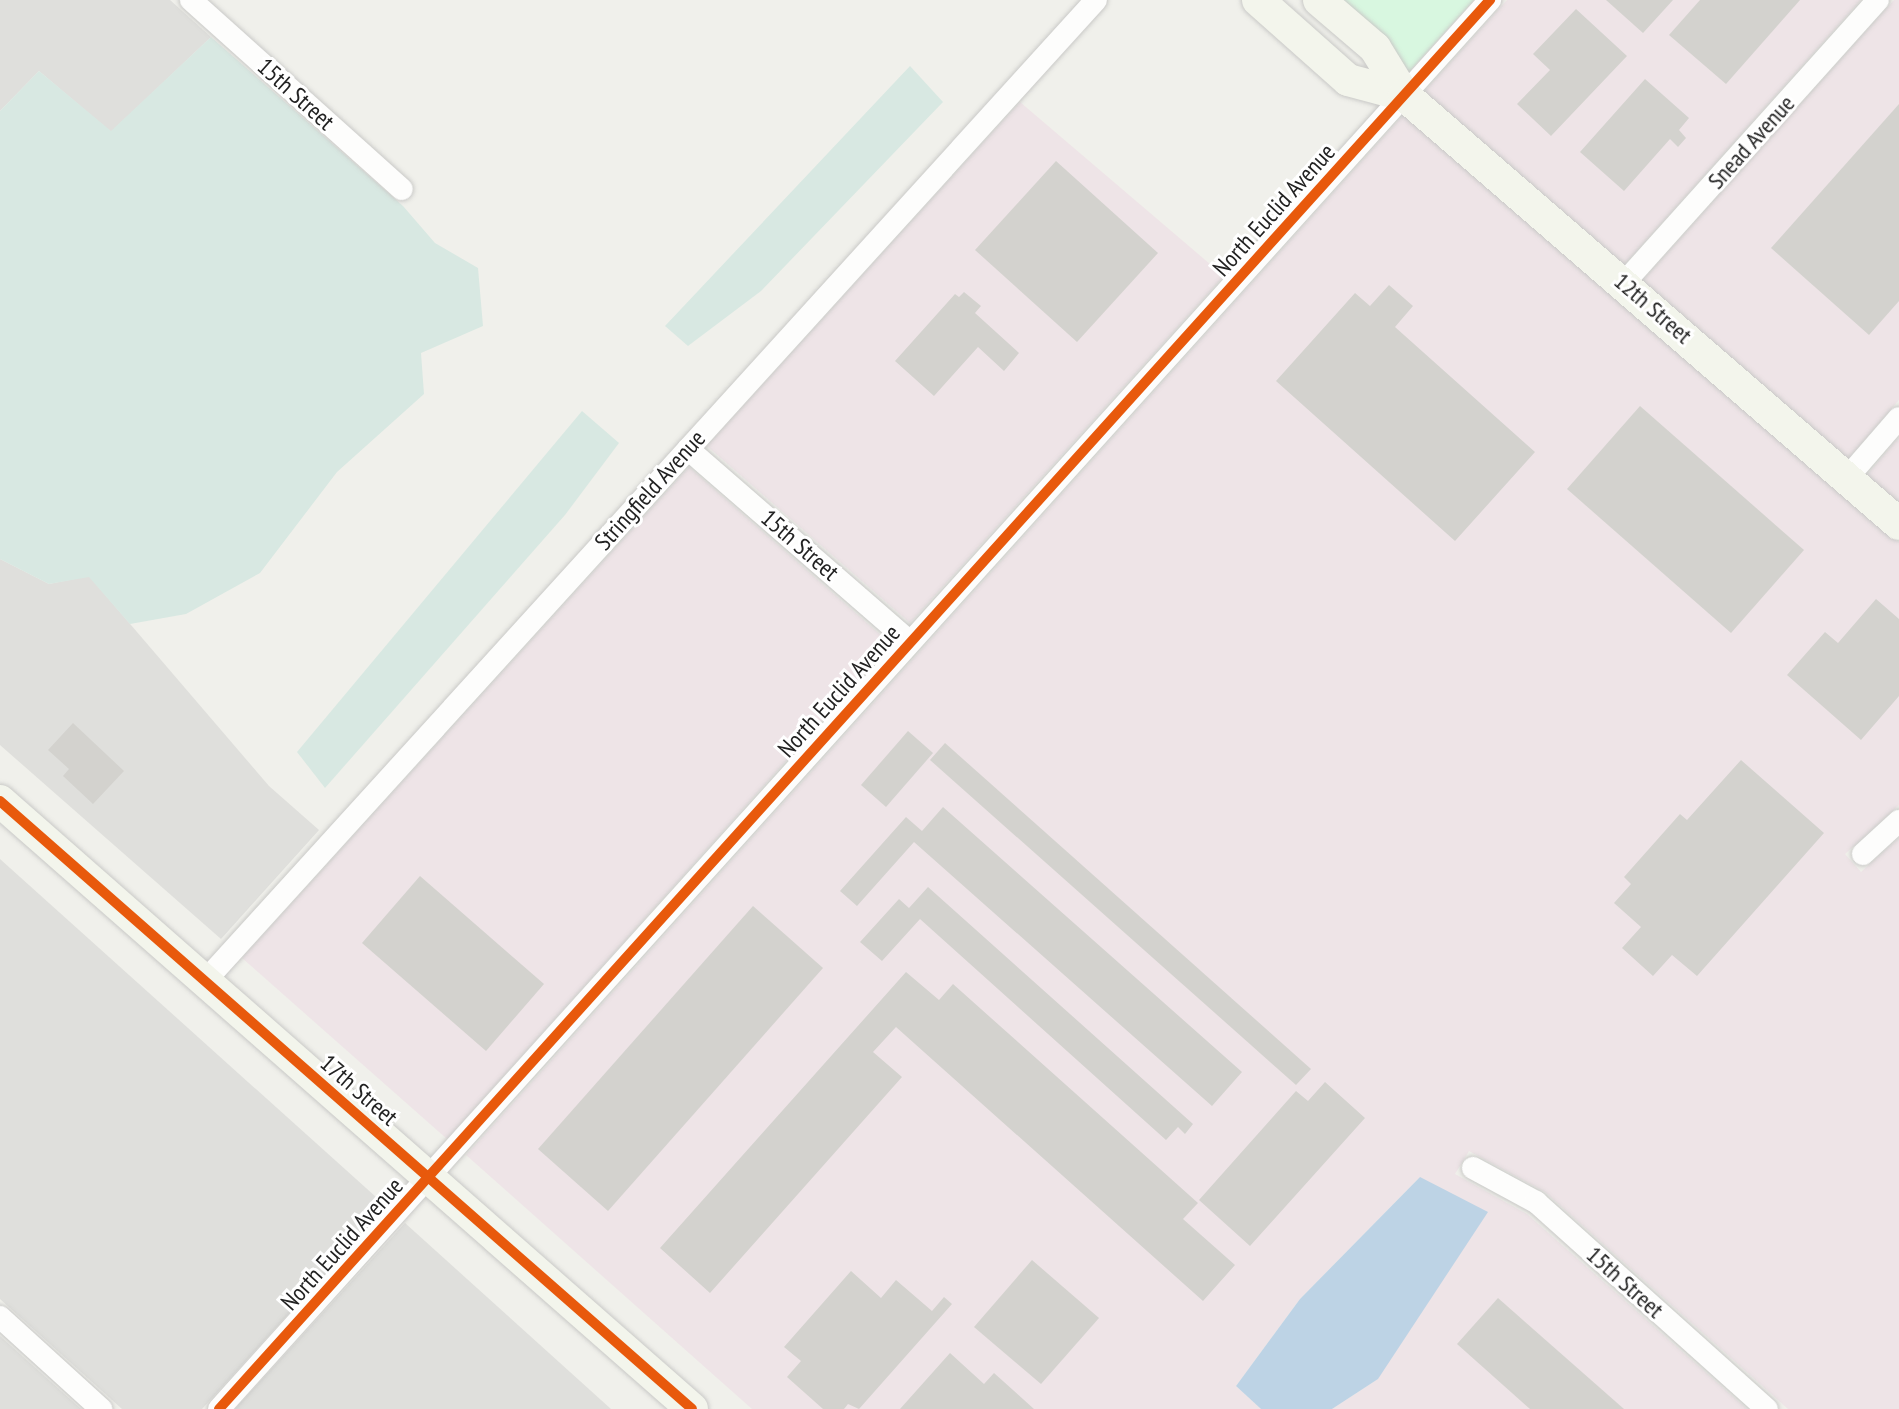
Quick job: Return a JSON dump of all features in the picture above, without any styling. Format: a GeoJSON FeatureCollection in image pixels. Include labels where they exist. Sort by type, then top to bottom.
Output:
{"type":"FeatureCollection","features":[{"type":"Feature","properties":{"kind":"street","name":"15th Street"},"geometry":{"type":"LineString","coordinates":[[191,0],[402,189]]}},
{"type":"Feature","properties":{"kind":"street","name":"Stringfield Avenue"},"geometry":{"type":"LineString","coordinates":[[205,981],[1096,0]]}},
{"type":"Feature","properties":{"kind":"street","name":"12th Street"},"geometry":{"type":"LineString","coordinates":[[1258,0],[1348,80],[1404,95]]}},
{"type":"Feature","properties":{"kind":"street","name":"12th Street"},"geometry":{"type":"LineString","coordinates":[[1319,0],[1375,48],[1404,95],[1899,524]]}},
{"type":"Feature","properties":{"kind":"street","name":"North Euclid Avenue"},"geometry":{"type":"LineString","coordinates":[[219,1409],[1490,0]]}},
{"type":"Feature","properties":{"kind":"street","name":"Snead Avenue"},"geometry":{"type":"LineString","coordinates":[[1624,283],[1878,0]]}},
{"type":"Feature","properties":{"kind":"street"},"geometry":{"type":"LineString","coordinates":[[1847,478],[1899,418]]}},
{"type":"Feature","properties":{"kind":"street","name":"15th Street"},"geometry":{"type":"LineString","coordinates":[[688,449],[910,642]]}},
{"type":"Feature","properties":{"kind":"street","name":"17th Street"},"geometry":{"type":"LineString","coordinates":[[0,801],[692,1409]]}},
{"type":"Feature","properties":{"kind":"street"},"geometry":{"type":"LineString","coordinates":[[1863,854],[1899,821]]}},
{"type":"Feature","properties":{"kind":"street","name":"15th Street"},"geometry":{"type":"LineString","coordinates":[[1473,1168],[1536,1202],[1767,1409]]}},
{"type":"Feature","properties":{"kind":"street"},"geometry":{"type":"LineString","coordinates":[[0,1317],[101,1409]]}},
{"type":"Feature","properties":{"kind":"shaded area"},"geometry":{"type":"Polygon","coordinates":[[[0,0],[170,0],[211,37],[111,132],[39,71],[0,111],[0,0]]]}},
{"type":"Feature","properties":{"kind":"shaded area"},"geometry":{"type":"Polygon","coordinates":[[[1507,0],[1861,0],[1624,265],[1423,93],[1507,0]]]}},
{"type":"Feature","properties":{"kind":"shaded area"},"geometry":{"type":"Polygon","coordinates":[[[1894,0],[1899,0],[1899,400],[1847,460],[1642,281],[1894,0]]]}},
{"type":"Feature","properties":{"kind":"shaded area"},"geometry":{"type":"Polygon","coordinates":[[[211,37],[403,206],[435,243],[478,268],[483,326],[421,353],[424,394],[337,472],[260,573],[186,614],[130,624],[89,577],[49,584],[0,559],[0,111],[39,71],[111,131],[211,37]]]}},
{"type":"Feature","properties":{"kind":"shaded area"},"geometry":{"type":"Polygon","coordinates":[[[910,66],[943,102],[761,291],[688,346],[665,326],[910,66]]]}},
{"type":"Feature","properties":{"kind":"shaded area"},"geometry":{"type":"Polygon","coordinates":[[[1020,102],[1224,276],[910,623],[707,446],[1020,102]]]}},
{"type":"Feature","properties":{"kind":"shaded area"},"geometry":{"type":"Polygon","coordinates":[[[1405,113],[1899,542],[1899,805],[1845,854],[1861,872],[1899,838],[1899,1409],[1788,1409],[1545,1192],[1469,1151],[1455,1174],[1527,1214],[1747,1409],[1332,1409],[1378,1379],[1420,1177],[1300,1299],[1236,1386],[1261,1409],[752,1409],[466,1155],[1405,113]]]}},
{"type":"Feature","properties":{"kind":"shaded area"},"geometry":{"type":"Polygon","coordinates":[[[582,411],[619,443],[565,515],[325,788],[297,752],[582,411]]]}},
{"type":"Feature","properties":{"kind":"shaded area"},"geometry":{"type":"Polygon","coordinates":[[[1899,437],[1899,505],[1866,476],[1899,437]]]}},
{"type":"Feature","properties":{"kind":"shaded area"},"geometry":{"type":"Polygon","coordinates":[[[689,467],[891,644],[447,1139],[242,958],[689,467]]]}},
{"type":"Feature","properties":{"kind":"shaded area"},"geometry":{"type":"Polygon","coordinates":[[[0,559],[49,584],[89,576],[269,786],[319,830],[221,939],[0,745],[0,559]]]}},
{"type":"Feature","properties":{"kind":"shaded area"},"geometry":{"type":"Polygon","coordinates":[[[0,859],[386,1206],[202,1409],[122,1409],[0,1299],[0,859]]]}},
{"type":"Feature","properties":{"kind":"shaded area"},"geometry":{"type":"Polygon","coordinates":[[[405,1223],[611,1409],[235,1409],[405,1223]]]}},
{"type":"Feature","properties":{"kind":"shaded area"},"geometry":{"type":"Polygon","coordinates":[[[0,1336],[81,1409],[0,1409],[0,1336]]]}},
{"type":"Feature","properties":{"kind":"green space"},"geometry":{"type":"Polygon","coordinates":[[[1341,0],[1474,0],[1407,74],[1341,0]]]}},
{"type":"Feature","properties":{"kind":"water"},"geometry":{"type":"Polygon","coordinates":[[[1420,1177],[1488,1212],[1378,1379],[1332,1409],[1261,1409],[1236,1386],[1300,1299],[1420,1177]]]}},
{"type":"Feature","properties":{"kind":"building"},"geometry":{"type":"Polygon","coordinates":[[[1606,0],[1673,0],[1643,33],[1606,0]]]}},
{"type":"Feature","properties":{"kind":"building"},"geometry":{"type":"Polygon","coordinates":[[[1700,0],[1800,0],[1726,84],[1669,35],[1700,0]]]}},
{"type":"Feature","properties":{"kind":"building"},"geometry":{"type":"Polygon","coordinates":[[[1576,9],[1627,56],[1551,136],[1517,104],[1550,70],[1533,54],[1576,9]]]}},
{"type":"Feature","properties":{"kind":"building"},"geometry":{"type":"Polygon","coordinates":[[[1645,79],[1689,118],[1679,130],[1686,138],[1678,147],[1670,139],[1624,191],[1580,152],[1645,79]]]}},
{"type":"Feature","properties":{"kind":"building"},"geometry":{"type":"Polygon","coordinates":[[[1899,104],[1899,301],[1869,335],[1771,248],[1899,104]]]}},
{"type":"Feature","properties":{"kind":"building"},"geometry":{"type":"Polygon","coordinates":[[[1056,161],[1158,253],[1077,342],[975,250],[1056,161]]]}},
{"type":"Feature","properties":{"kind":"building"},"geometry":{"type":"Polygon","coordinates":[[[1389,285],[1413,306],[1395,327],[1535,452],[1455,541],[1276,381],[1355,293],[1370,306],[1389,285]]]}},
{"type":"Feature","properties":{"kind":"building"},"geometry":{"type":"Polygon","coordinates":[[[964,292],[981,306],[975,313],[1019,353],[1004,371],[978,347],[934,396],[895,361],[955,294],[959,297],[964,292]]]}},
{"type":"Feature","properties":{"kind":"building"},"geometry":{"type":"Polygon","coordinates":[[[1640,406],[1804,550],[1731,633],[1567,489],[1640,406]]]}},
{"type":"Feature","properties":{"kind":"building"},"geometry":{"type":"Polygon","coordinates":[[[1876,599],[1899,619],[1899,696],[1861,740],[1787,675],[1825,632],[1838,643],[1876,599]]]}},
{"type":"Feature","properties":{"kind":"building"},"geometry":{"type":"Polygon","coordinates":[[[73,723],[124,771],[93,804],[63,776],[69,769],[48,750],[73,723]]]}},
{"type":"Feature","properties":{"kind":"building"},"geometry":{"type":"Polygon","coordinates":[[[908,731],[933,753],[886,807],[861,785],[908,731]]]}},
{"type":"Feature","properties":{"kind":"building"},"geometry":{"type":"Polygon","coordinates":[[[945,743],[1311,1069],[1296,1085],[930,760],[945,743]]]}},
{"type":"Feature","properties":{"kind":"building"},"geometry":{"type":"Polygon","coordinates":[[[1741,760],[1824,833],[1697,976],[1672,955],[1653,976],[1622,948],[1641,927],[1614,903],[1631,884],[1624,877],[1680,814],[1687,820],[1741,760]]]}},
{"type":"Feature","properties":{"kind":"building"},"geometry":{"type":"Polygon","coordinates":[[[943,807],[1242,1072],[1212,1106],[914,842],[857,906],[840,891],[906,817],[922,831],[943,807]]]}},
{"type":"Feature","properties":{"kind":"building"},"geometry":{"type":"Polygon","coordinates":[[[420,876],[544,984],[486,1051],[362,943],[420,876]]]}},
{"type":"Feature","properties":{"kind":"building"},"geometry":{"type":"Polygon","coordinates":[[[928,887],[1193,1124],[1185,1134],[1178,1127],[1166,1140],[920,919],[882,961],[860,942],[899,899],[909,908],[928,887]]]}},
{"type":"Feature","properties":{"kind":"building"},"geometry":{"type":"Polygon","coordinates":[[[753,906],[823,968],[608,1211],[538,1149],[753,906]]]}},
{"type":"Feature","properties":{"kind":"building"},"geometry":{"type":"Polygon","coordinates":[[[906,972],[939,1000],[953,984],[1198,1203],[1183,1219],[1235,1265],[1203,1301],[896,1027],[873,1052],[902,1077],[710,1293],[660,1248],[906,972]]]}},
{"type":"Feature","properties":{"kind":"building"},"geometry":{"type":"Polygon","coordinates":[[[1325,1082],[1365,1118],[1250,1246],[1199,1200],[1296,1091],[1308,1101],[1325,1082]]]}},
{"type":"Feature","properties":{"kind":"building"},"geometry":{"type":"Polygon","coordinates":[[[1032,1260],[1099,1318],[1041,1384],[974,1327],[1032,1260]]]}},
{"type":"Feature","properties":{"kind":"building"},"geometry":{"type":"Polygon","coordinates":[[[851,1271],[881,1298],[896,1280],[932,1311],[944,1297],[952,1304],[859,1409],[848,1404],[844,1409],[823,1409],[787,1377],[801,1361],[784,1347],[851,1271]]]}},
{"type":"Feature","properties":{"kind":"building"},"geometry":{"type":"Polygon","coordinates":[[[1498,1298],[1624,1409],[1530,1409],[1457,1344],[1498,1298]]]}},
{"type":"Feature","properties":{"kind":"building"},"geometry":{"type":"Polygon","coordinates":[[[950,1353],[984,1384],[994,1373],[1034,1409],[900,1409],[950,1353]]]}},
{"type":"Feature","properties":{"kind":"cycle path"},"geometry":{"type":"LineString","coordinates":[[219,1409],[1490,0]]}},
{"type":"Feature","properties":{"kind":"cycle path"},"geometry":{"type":"LineString","coordinates":[[0,801],[692,1409]]}}]}
